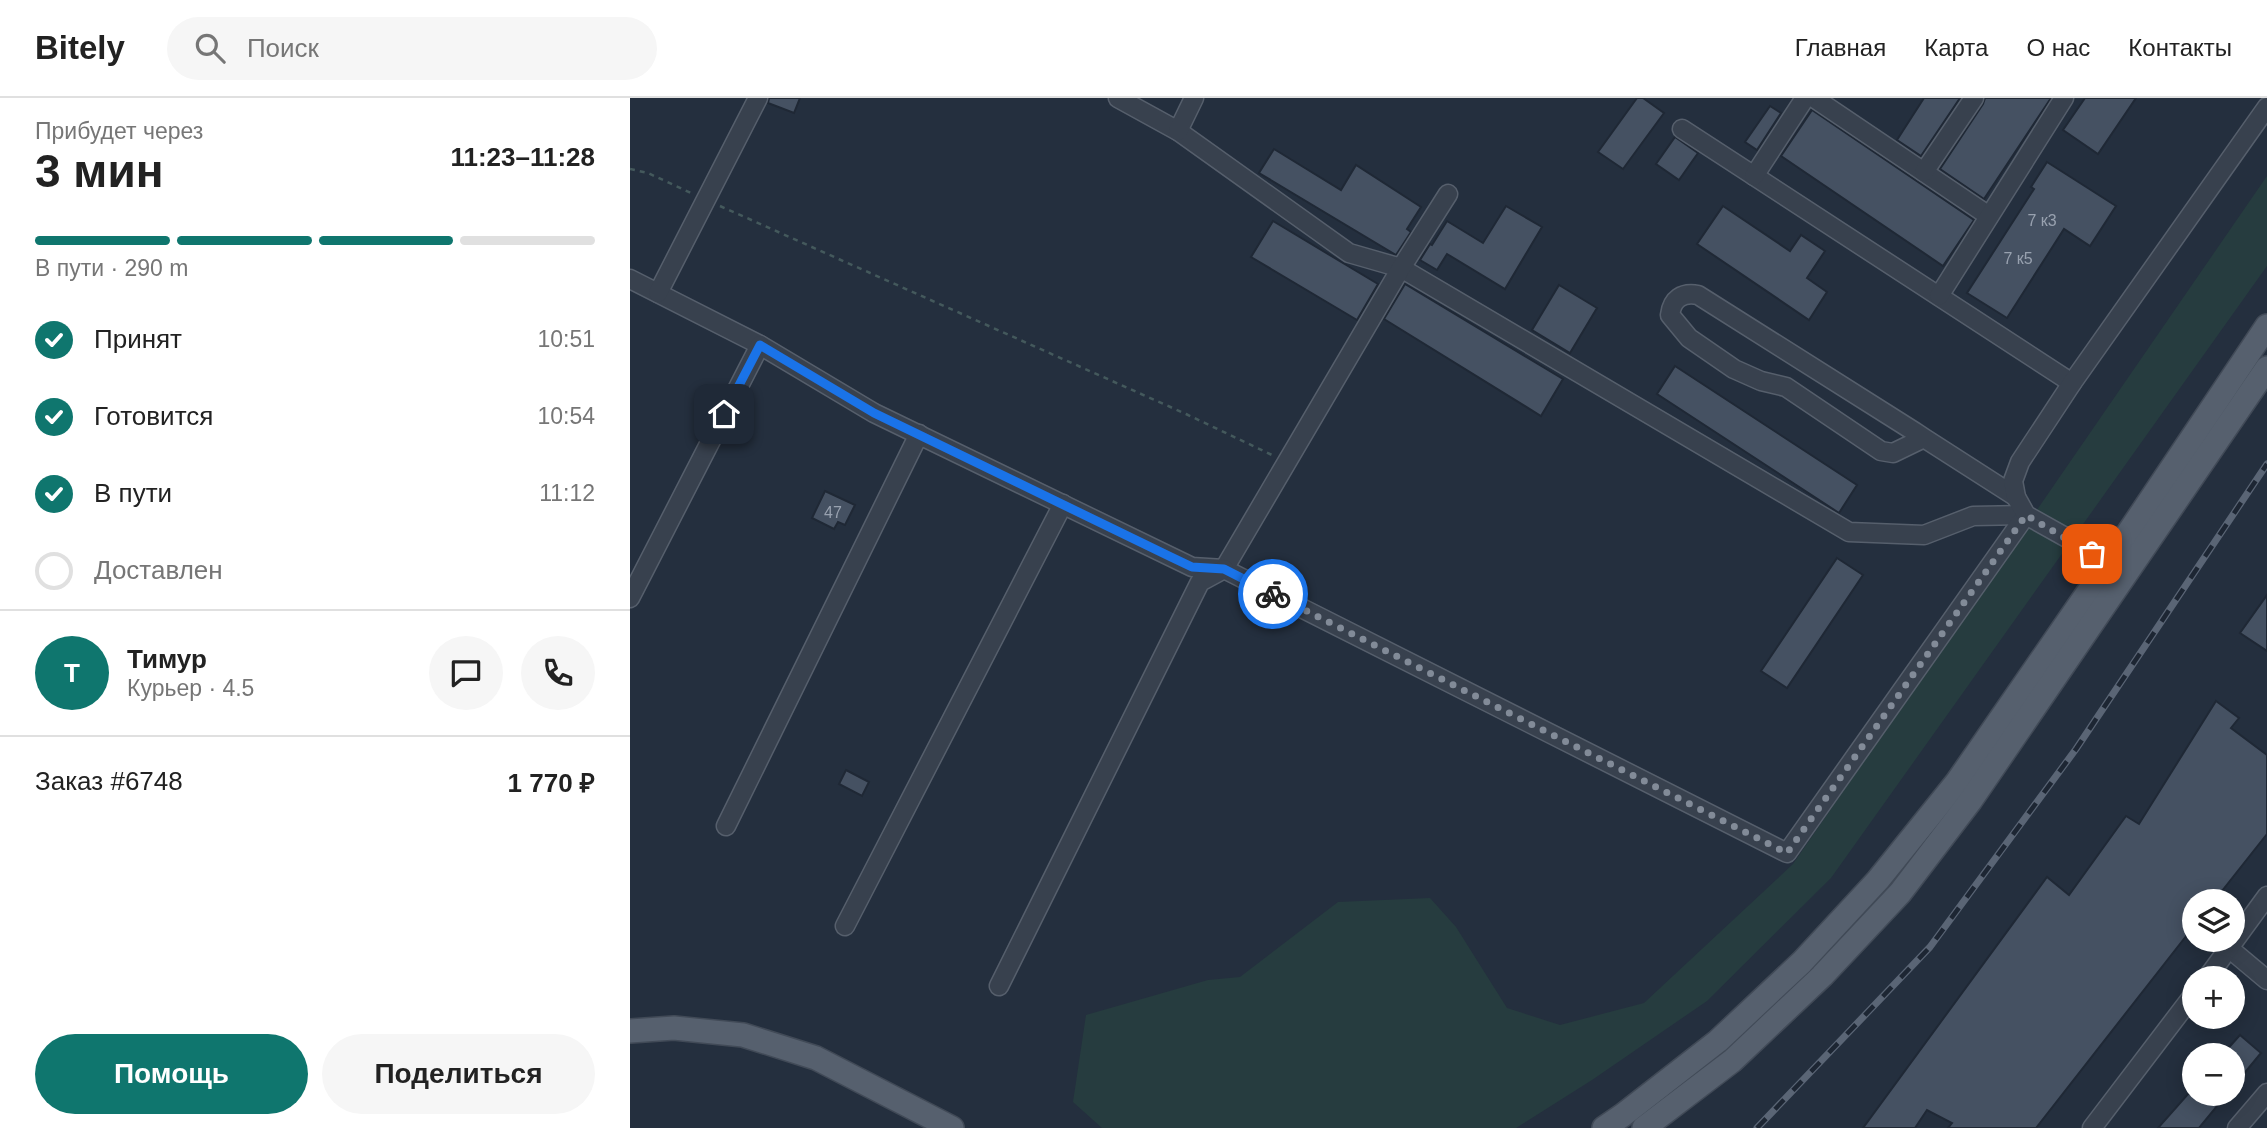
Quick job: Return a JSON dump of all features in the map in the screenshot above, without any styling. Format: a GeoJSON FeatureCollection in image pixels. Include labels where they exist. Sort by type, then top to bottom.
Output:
{"type":"FeatureCollection","features":[{"type":"Feature","properties":{"kind":"main road"},"geometry":{"type":"LineString","coordinates":[[1604,1128],[1718,1041],[1802,962],[1878,880],[1957,782],[2267,326]]}},
{"type":"Feature","properties":{"kind":"main road"},"geometry":{"type":"LineString","coordinates":[[1644,1128],[1732,1061],[1822,976],[1900,893],[2002,755],[2267,368]]}},
{"type":"Feature","properties":{"kind":"main road"},"geometry":{"type":"LineString","coordinates":[[630,1031],[674,1028],[743,1035],[816,1058],[952,1128]]}},
{"type":"Feature","properties":{"kind":"street"},"geometry":{"type":"LineString","coordinates":[[658,293],[758,98]]}},
{"type":"Feature","properties":{"kind":"street"},"geometry":{"type":"LineString","coordinates":[[1118,98],[1178,131],[1349,253],[1401,268],[1849,532],[1924,536],[1973,516],[2026,515],[2076,543],[2107,565]]}},
{"type":"Feature","properties":{"kind":"street"},"geometry":{"type":"LineString","coordinates":[[1178,131],[1194,98]]}},
{"type":"Feature","properties":{"kind":"street"},"geometry":{"type":"LineString","coordinates":[[1754,176],[1805,98]]}},
{"type":"Feature","properties":{"kind":"street"},"geometry":{"type":"LineString","coordinates":[[1814,98],[1989,216]]}},
{"type":"Feature","properties":{"kind":"street"},"geometry":{"type":"LineString","coordinates":[[1924,172],[1974,98]]}},
{"type":"Feature","properties":{"kind":"street"},"geometry":{"type":"LineString","coordinates":[[1939,296],[2064,98]]}},
{"type":"Feature","properties":{"kind":"street"},"geometry":{"type":"LineString","coordinates":[[2026,515],[2016,497],[2013,481],[2020,462],[2072,383],[2267,107]]}},
{"type":"Feature","properties":{"kind":"street"},"geometry":{"type":"LineString","coordinates":[[1682,129],[2072,383]]}},
{"type":"Feature","properties":{"kind":"street"},"geometry":{"type":"LineString","coordinates":[[999,986],[1200,582],[1224,569],[1401,268],[1448,194]]}},
{"type":"Feature","properties":{"kind":"street"},"geometry":{"type":"LineString","coordinates":[[630,279],[760,345],[874,413],[1192,567],[1224,569],[1787,853],[2026,515]]}},
{"type":"Feature","properties":{"kind":"street"},"geometry":{"type":"LineString","coordinates":[[1924,438],[1893,453],[1881,451],[1786,387],[1761,381],[1734,369],[1682,330],[1671,315],[1672,305],[1678,297],[1689,293],[1698,295],[1924,438],[2016,497]]}},
{"type":"Feature","properties":{"kind":"street"},"geometry":{"type":"LineString","coordinates":[[630,598],[760,345]]}},
{"type":"Feature","properties":{"kind":"street"},"geometry":{"type":"LineString","coordinates":[[726,826],[919,434]]}},
{"type":"Feature","properties":{"kind":"street"},"geometry":{"type":"LineString","coordinates":[[845,926],[1063,504]]}},
{"type":"Feature","properties":{"kind":"street"},"geometry":{"type":"LineString","coordinates":[[2245,928],[2267,896]]}},
{"type":"Feature","properties":{"kind":"street"},"geometry":{"type":"LineString","coordinates":[[2217,966],[2228,952]]}},
{"type":"Feature","properties":{"kind":"street"},"geometry":{"type":"LineString","coordinates":[[2234,952],[2267,980]]}},
{"type":"Feature","properties":{"kind":"street"},"geometry":{"type":"LineString","coordinates":[[2092,1128],[2182,1010]]}},
{"type":"Feature","properties":{"kind":"street"},"geometry":{"type":"LineString","coordinates":[[2237,1128],[2267,1093]]}},
{"type":"Feature","properties":{"kind":"path"},"geometry":{"type":"LineString","coordinates":[[630,169],[648,173],[1173,408],[1287,463]]}},
{"type":"Feature","properties":{"kind":"green space"},"geometry":{"type":"Polygon","coordinates":[[[2267,176],[2267,266],[1831,878],[1707,1001],[1592,1080],[1516,1128],[1102,1128],[1073,1102],[1086,1015],[1208,980],[1240,977],[1338,902],[1430,898],[1456,927],[1507,1008],[1560,1025],[1644,1003],[1793,864],[2267,176]]]}},
{"type":"Feature","properties":{"kind":"building"},"geometry":{"type":"Polygon","coordinates":[[[769,98],[800,98],[794,113],[768,103],[769,98]]]}},
{"type":"Feature","properties":{"kind":"building"},"geometry":{"type":"Polygon","coordinates":[[[1637,98],[1643,98],[1664,113],[1623,169],[1598,152],[1637,98]]]}},
{"type":"Feature","properties":{"kind":"building"},"geometry":{"type":"Polygon","coordinates":[[[1924,98],[1960,98],[1921,156],[1897,140],[1924,98]]]}},
{"type":"Feature","properties":{"kind":"building"},"geometry":{"type":"Polygon","coordinates":[[[1985,98],[2051,98],[1984,199],[1940,169],[1985,98]]]}},
{"type":"Feature","properties":{"kind":"building"},"geometry":{"type":"Polygon","coordinates":[[[2085,98],[2136,98],[2098,154],[2063,130],[2085,98]]]}},
{"type":"Feature","properties":{"kind":"building"},"geometry":{"type":"Polygon","coordinates":[[[1770,106],[1781,113],[1757,150],[1745,142],[1770,106]]]}},
{"type":"Feature","properties":{"kind":"building"},"geometry":{"type":"Polygon","coordinates":[[[1812,110],[1974,220],[1943,266],[1781,156],[1812,110]]]}},
{"type":"Feature","properties":{"kind":"building"},"geometry":{"type":"Polygon","coordinates":[[[1675,137],[1698,153],[1679,180],[1656,164],[1675,137]]]}},
{"type":"Feature","properties":{"kind":"building"},"geometry":{"type":"Polygon","coordinates":[[[1274,149],[1341,190],[1356,165],[1421,207],[1407,229],[1411,232],[1396,255],[1259,173],[1274,149]]]}},
{"type":"Feature","properties":{"kind":"building"},"geometry":{"type":"Polygon","coordinates":[[[2047,162],[2116,206],[2090,246],[2064,229],[2007,318],[1967,293],[2034,189],[2031,187],[2047,162]]]}},
{"type":"Feature","properties":{"kind":"building"},"geometry":{"type":"Polygon","coordinates":[[[1506,206],[1542,227],[1505,289],[1447,254],[1437,270],[1420,260],[1447,221],[1483,243],[1506,206]]]}},
{"type":"Feature","properties":{"kind":"building"},"geometry":{"type":"Polygon","coordinates":[[[1723,206],[1790,251],[1801,235],[1825,251],[1807,278],[1827,292],[1809,320],[1697,244],[1723,206]]]}},
{"type":"Feature","properties":{"kind":"building"},"geometry":{"type":"Polygon","coordinates":[[[1273,221],[1378,284],[1357,320],[1251,257],[1273,221]]]}},
{"type":"Feature","properties":{"kind":"building"},"geometry":{"type":"Polygon","coordinates":[[[1405,284],[1563,379],[1541,416],[1384,319],[1405,284]]]}},
{"type":"Feature","properties":{"kind":"building"},"geometry":{"type":"Polygon","coordinates":[[[1559,285],[1597,308],[1570,353],[1532,330],[1559,285]]]}},
{"type":"Feature","properties":{"kind":"building"},"geometry":{"type":"Polygon","coordinates":[[[1675,366],[1857,485],[1839,513],[1657,394],[1675,366]]]}},
{"type":"Feature","properties":{"kind":"building"},"geometry":{"type":"Polygon","coordinates":[[[825,491],[855,505],[845,525],[838,522],[834,529],[812,518],[825,491]]]}},
{"type":"Feature","properties":{"kind":"building"},"geometry":{"type":"Polygon","coordinates":[[[1837,558],[1863,575],[1787,688],[1761,671],[1837,558]]]}},
{"type":"Feature","properties":{"kind":"building"},"geometry":{"type":"Polygon","coordinates":[[[2267,595],[2267,651],[2240,633],[2267,595]]]}},
{"type":"Feature","properties":{"kind":"building"},"geometry":{"type":"Polygon","coordinates":[[[2216,701],[2239,718],[2231,728],[2267,755],[2267,834],[2223,889],[2182,889],[2182,941],[2036,1128],[1948,1128],[1952,1123],[1927,1110],[1915,1128],[1863,1128],[2047,877],[2069,895],[2126,816],[2139,824],[2216,701]]]}},
{"type":"Feature","properties":{"kind":"building"},"geometry":{"type":"Polygon","coordinates":[[[846,770],[869,782],[862,796],[839,784],[846,770]]]}},
{"type":"Feature","properties":{"kind":"building"},"geometry":{"type":"Polygon","coordinates":[[[2240,1035],[2261,1053],[2245,1072],[2245,1043],[2233,1043],[2240,1035]]]}},
{"type":"Feature","properties":{"kind":"building"},"geometry":{"type":"Polygon","coordinates":[[[2182,1101],[2182,1106],[2217,1106],[2199,1128],[2158,1128],[2182,1101]]]}},
{"type":"Feature","properties":{"kind":"railway"},"geometry":{"type":"LineString","coordinates":[[1757,1128],[1930,947],[2076,749],[2267,464]]}},
{"type":"Feature","properties":{"kind":"way so far"},"geometry":{"type":"LineString","coordinates":[[1273,594],[1787,853],[2026,515],[2092,554]]}},
{"type":"Feature","properties":{"kind":"route"},"geometry":{"type":"LineString","coordinates":[[724,414],[760,345],[874,413],[1192,567],[1224,569],[1273,594]]}}]}
